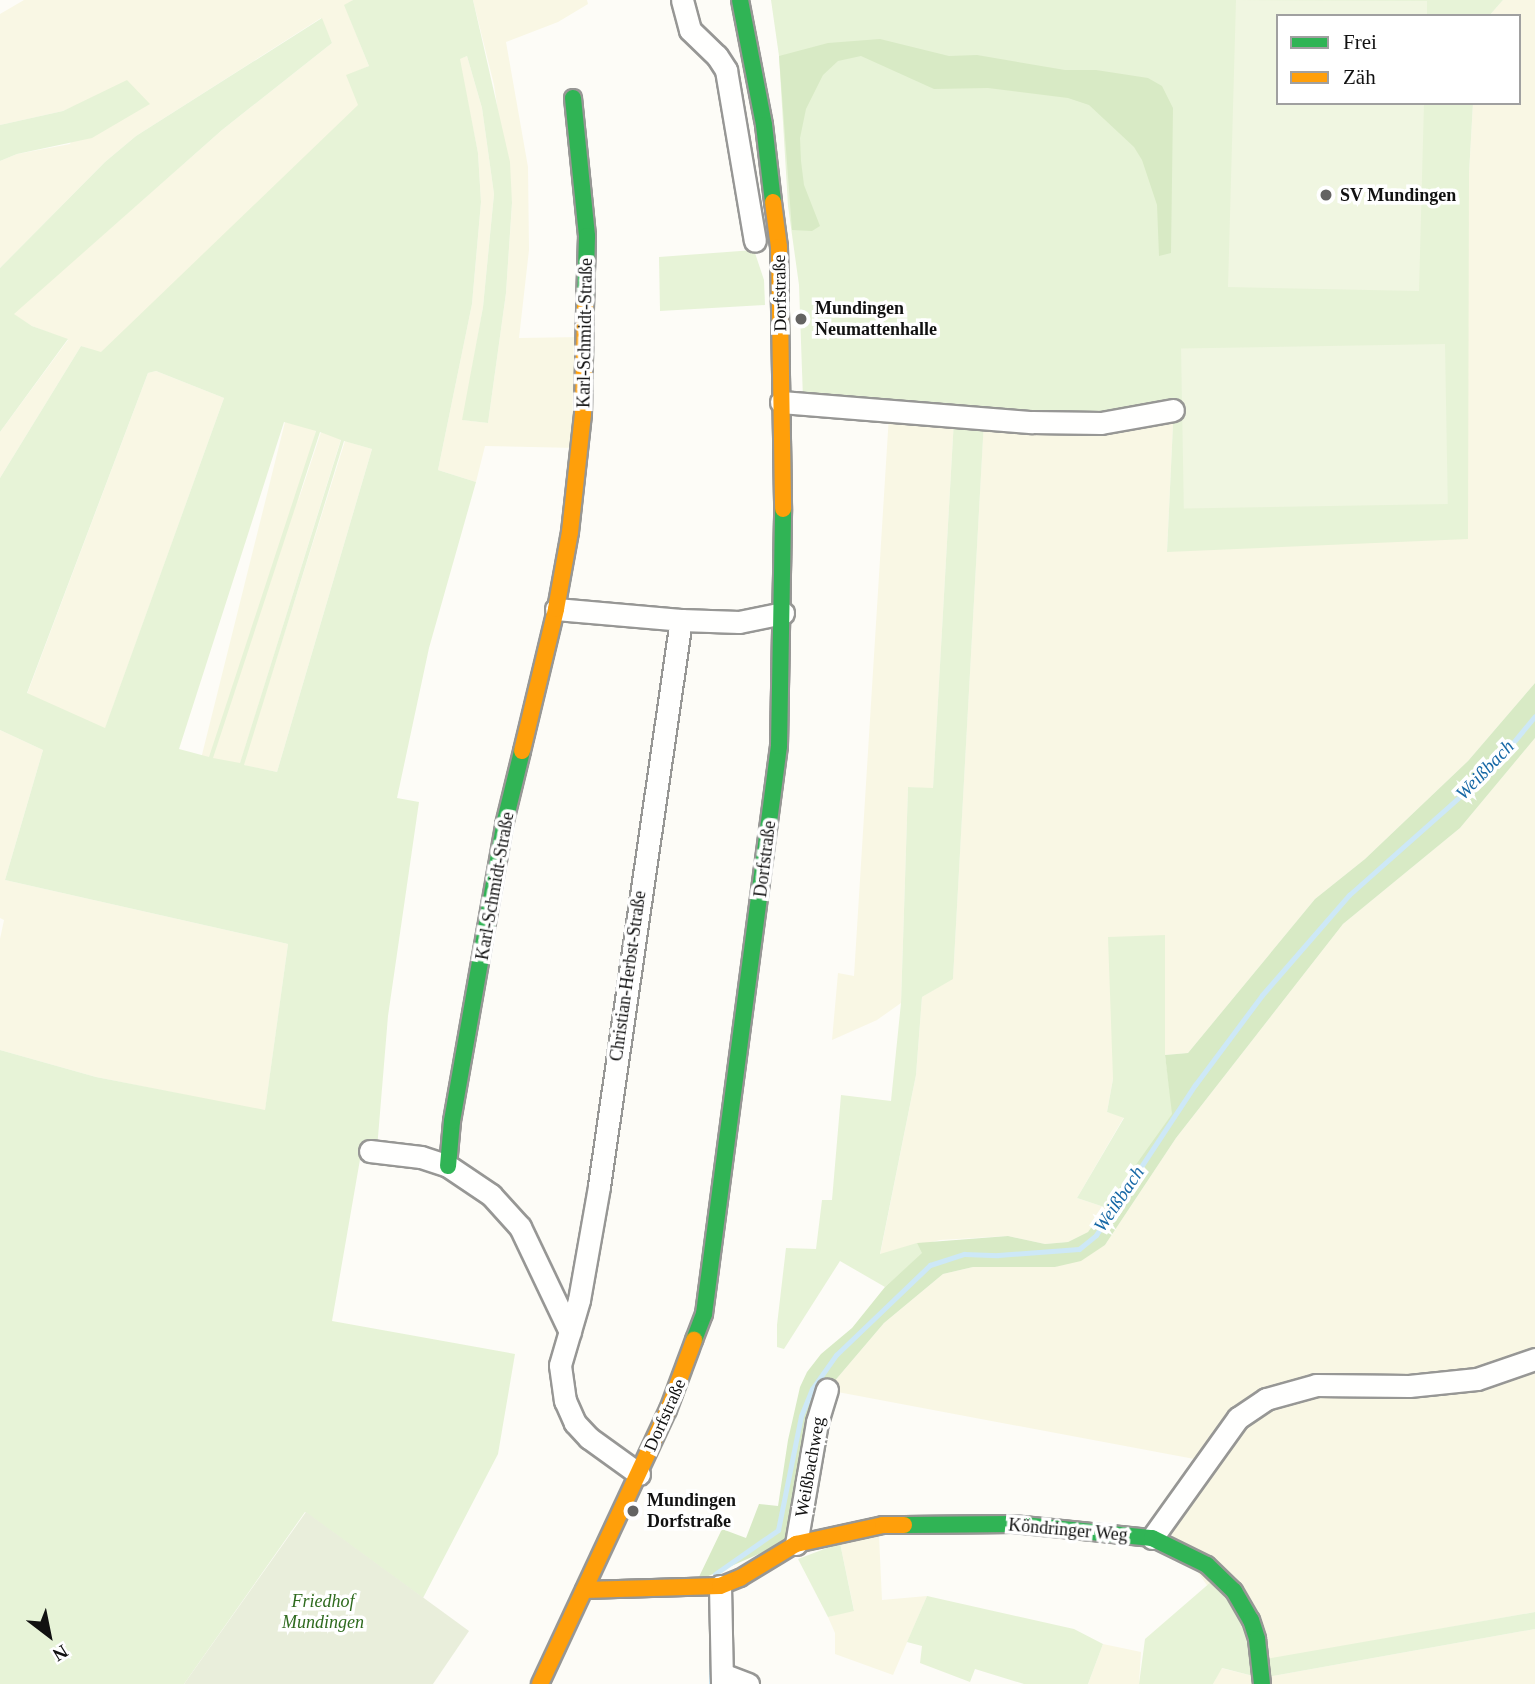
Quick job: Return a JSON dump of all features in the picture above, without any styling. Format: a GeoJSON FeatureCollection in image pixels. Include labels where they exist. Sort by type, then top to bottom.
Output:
{"type":"FeatureCollection","features":[{"type":"Feature","properties":{"kind":"street","name":"Dorfstraße"},"geometry":{"type":"LineString","coordinates":[[682,0],[690,30],[717,56],[726,70],[755,241]]}},
{"type":"Feature","properties":{"kind":"street","name":"Dorfstraße"},"geometry":{"type":"LineString","coordinates":[[540,1684],[675,1395],[704,1314],[779,746],[783,613],[776,220],[764,125],[740,0]]}},
{"type":"Feature","properties":{"kind":"street","name":"Karl-Schmidt-Straße"},"geometry":{"type":"LineString","coordinates":[[448,1166],[452,1121],[504,825],[556,609],[570,532],[583,414],[587,236],[573,97]]}},
{"type":"Feature","properties":{"kind":"street"},"geometry":{"type":"LineString","coordinates":[[781,402],[1032,422],[1101,423],[1173,410]]}},
{"type":"Feature","properties":{"kind":"street"},"geometry":{"type":"LineString","coordinates":[[556,609],[681,620],[739,622],[783,613]]}},
{"type":"Feature","properties":{"kind":"street","name":"Christian-Herbst-Straße"},"geometry":{"type":"LineString","coordinates":[[570,1332],[579,1300],[600,1186],[681,620]]}},
{"type":"Feature","properties":{"kind":"street"},"geometry":{"type":"LineString","coordinates":[[370,1151],[421,1157],[448,1166],[491,1195],[520,1227],[570,1332],[559,1365],[565,1401],[575,1423],[589,1438],[639,1474]]}},
{"type":"Feature","properties":{"kind":"street","name":"Köndringer Weg"},"geometry":{"type":"LineString","coordinates":[[584,1590],[716,1586],[740,1578],[796,1544],[883,1525],[1013,1524],[1152,1538],[1184,1489],[1238,1419],[1266,1399],[1316,1385],[1409,1386],[1477,1379],[1535,1359]]}},
{"type":"Feature","properties":{"kind":"street","name":"Weißbachweg"},"geometry":{"type":"LineString","coordinates":[[796,1544],[817,1422],[827,1390]]}},
{"type":"Feature","properties":{"kind":"street"},"geometry":{"type":"LineString","coordinates":[[1152,1538],[1207,1564],[1234,1591],[1251,1620],[1257,1639],[1262,1684]]}},
{"type":"Feature","properties":{"kind":"street"},"geometry":{"type":"LineString","coordinates":[[716,1586],[722,1679],[748,1684]]}},
{"type":"Feature","properties":{"kind":"shaded area"},"geometry":{"type":"Polygon","coordinates":[[[24,0],[353,0],[345,6],[369,66],[347,76],[359,105],[101,353],[81,346],[0,478],[0,432],[68,340],[32,326],[13,314],[222,130],[332,43],[321,18],[136,136],[105,162],[0,268],[0,161],[17,154],[70,144],[91,99],[63,111],[0,125],[0,14],[24,0]]]}},
{"type":"Feature","properties":{"kind":"shaded area"},"geometry":{"type":"Polygon","coordinates":[[[473,0],[587,0],[588,4],[558,22],[506,42],[528,167],[529,250],[519,338],[582,337],[577,448],[485,446],[476,482],[438,470],[472,304],[481,202],[478,153],[459,59],[467,56],[482,108],[494,194],[483,307],[463,420],[488,423],[506,293],[512,204],[494,85],[473,0]]]}},
{"type":"Feature","properties":{"kind":"shaded area"},"geometry":{"type":"Polygon","coordinates":[[[1503,0],[1535,0],[1535,683],[1468,761],[1365,859],[1315,899],[1188,1053],[1165,1055],[1165,935],[1113,1079],[1107,1112],[1124,1117],[1077,1198],[1107,1208],[1088,1232],[1068,1242],[1045,1244],[1008,1236],[940,1240],[880,1255],[916,1075],[922,997],[953,978],[984,420],[1163,417],[1173,424],[1167,552],[1469,174],[1473,105],[1521,105],[1521,14],[1491,14],[1503,0]]]}},
{"type":"Feature","properties":{"kind":"shaded area"},"geometry":{"type":"Polygon","coordinates":[[[156,371],[224,398],[105,729],[27,694],[148,373],[156,371]]]}},
{"type":"Feature","properties":{"kind":"shaded area"},"geometry":{"type":"Polygon","coordinates":[[[889,415],[954,419],[933,789],[908,787],[901,1003],[877,1020],[832,1040],[838,973],[854,976],[889,415]]]}},
{"type":"Feature","properties":{"kind":"shaded area"},"geometry":{"type":"Polygon","coordinates":[[[285,422],[316,430],[233,764],[202,756],[285,422]]]}},
{"type":"Feature","properties":{"kind":"shaded area"},"geometry":{"type":"Polygon","coordinates":[[[321,432],[341,439],[240,764],[213,758],[321,432]]]}},
{"type":"Feature","properties":{"kind":"shaded area"},"geometry":{"type":"Polygon","coordinates":[[[345,441],[372,449],[277,772],[243,765],[345,441]]]}},
{"type":"Feature","properties":{"kind":"shaded area"},"geometry":{"type":"Polygon","coordinates":[[[0,730],[43,750],[5,880],[288,944],[265,1111],[96,1077],[0,1050],[0,939],[4,920],[0,918],[0,730]]]}},
{"type":"Feature","properties":{"kind":"shaded area"},"geometry":{"type":"Polygon","coordinates":[[[1535,738],[1535,1612],[1260,1661],[1169,1531],[1205,1461],[827,1390],[884,1323],[943,1274],[973,1267],[1055,1267],[1105,1245],[1176,1138],[1343,924],[1460,828],[1535,738]]]}},
{"type":"Feature","properties":{"kind":"shaded area"},"geometry":{"type":"Polygon","coordinates":[[[879,1536],[882,1600],[927,1596],[893,1675],[835,1654],[835,1633],[828,1617],[854,1610],[840,1543],[879,1536]]]}},
{"type":"Feature","properties":{"kind":"shaded area"},"geometry":{"type":"Polygon","coordinates":[[[1535,1629],[1535,1684],[1213,1684],[1221,1668],[1261,1678],[1535,1629]]]}},
{"type":"Feature","properties":{"kind":"shaded area"},"geometry":{"type":"Polygon","coordinates":[[[1103,1644],[1141,1652],[1139,1684],[1088,1684],[1103,1644]]]}},
{"type":"Feature","properties":{"kind":"green space"},"geometry":{"type":"Polygon","coordinates":[[[353,0],[473,0],[510,162],[512,203],[506,293],[488,423],[462,420],[483,307],[494,194],[482,108],[467,56],[460,59],[478,153],[481,202],[472,304],[438,470],[476,482],[429,648],[397,798],[419,802],[388,1016],[377,1149],[362,1148],[332,1321],[515,1354],[498,1454],[423,1598],[305,1512],[184,1684],[0,1684],[0,1050],[96,1077],[265,1110],[288,944],[5,880],[43,750],[0,730],[0,478],[81,346],[101,352],[358,105],[346,75],[369,66],[344,5],[353,0]],[[156,371],[148,373],[27,693],[105,728],[224,398],[156,371]],[[284,422],[179,749],[209,757],[316,431],[284,422]],[[320,432],[213,758],[240,763],[341,440],[320,432]],[[344,441],[244,765],[277,772],[372,449],[344,441]]]}},
{"type":"Feature","properties":{"kind":"green space"},"geometry":{"type":"Polygon","coordinates":[[[771,0],[1503,0],[1491,14],[1276,14],[1276,105],[1473,105],[1469,174],[1468,539],[1167,552],[1173,424],[1163,417],[984,421],[953,979],[922,997],[916,1075],[880,1254],[917,1243],[923,1253],[885,1287],[840,1261],[784,1349],[777,1347],[777,1325],[786,1248],[816,1249],[822,1200],[832,1200],[841,1095],[891,1101],[901,1003],[908,787],[933,788],[954,419],[803,399],[799,285],[788,206],[779,56],[771,0]]]}},
{"type":"Feature","properties":{"kind":"green space","name":"SV Mundingen"},"geometry":{"type":"Polygon","coordinates":[[[1236,0],[1427,1],[1427,14],[1276,14],[1276,105],[1424,105],[1419,291],[1228,287],[1236,0]]]}},
{"type":"Feature","properties":{"kind":"green space"},"geometry":{"type":"Polygon","coordinates":[[[322,18],[332,43],[222,130],[14,314],[32,326],[68,339],[0,432],[0,268],[105,162],[136,136],[322,18]]]}},
{"type":"Feature","properties":{"kind":"green space"},"geometry":{"type":"Polygon","coordinates":[[[880,39],[949,56],[977,55],[1065,70],[1096,70],[1148,78],[1162,86],[1173,108],[1171,253],[1159,256],[1157,205],[1142,160],[1134,147],[1089,105],[1068,98],[988,88],[934,89],[861,56],[838,61],[823,75],[806,109],[800,138],[801,161],[804,185],[820,226],[812,231],[792,230],[779,56],[828,43],[880,39]]]}},
{"type":"Feature","properties":{"kind":"green space"},"geometry":{"type":"Polygon","coordinates":[[[127,80],[150,104],[92,138],[17,154],[0,161],[0,125],[63,111],[127,80]]]}},
{"type":"Feature","properties":{"kind":"green space"},"geometry":{"type":"Polygon","coordinates":[[[754,250],[764,280],[765,305],[660,311],[659,257],[754,250]]]}},
{"type":"Feature","properties":{"kind":"green space"},"geometry":{"type":"Polygon","coordinates":[[[1445,344],[1448,504],[1184,509],[1181,349],[1445,344]]]}},
{"type":"Feature","properties":{"kind":"green space"},"geometry":{"type":"Polygon","coordinates":[[[1535,683],[1535,738],[1460,828],[1343,924],[1176,1138],[1105,1245],[1081,1261],[1055,1267],[973,1267],[943,1274],[884,1323],[827,1390],[792,1530],[784,1543],[697,1581],[722,1529],[746,1538],[759,1504],[778,1506],[788,1440],[800,1387],[807,1372],[821,1354],[852,1328],[885,1287],[922,1253],[917,1243],[1008,1236],[1045,1244],[1068,1242],[1088,1232],[1172,1114],[1165,1055],[1188,1053],[1315,899],[1365,859],[1468,761],[1535,683]]]}},
{"type":"Feature","properties":{"kind":"green space"},"geometry":{"type":"Polygon","coordinates":[[[1165,935],[1165,1055],[1173,1114],[1107,1208],[1077,1198],[1124,1118],[1107,1112],[1113,1079],[1108,937],[1165,935]]]}},
{"type":"Feature","properties":{"kind":"green space","name":"Friedhof Mundingen"},"geometry":{"type":"Polygon","coordinates":[[[306,1512],[469,1631],[433,1684],[184,1684],[306,1512]]]}},
{"type":"Feature","properties":{"kind":"green space"},"geometry":{"type":"Polygon","coordinates":[[[840,1543],[854,1611],[828,1617],[798,1559],[840,1543]]]}},
{"type":"Feature","properties":{"kind":"green space"},"geometry":{"type":"Polygon","coordinates":[[[1219,1575],[1260,1660],[1535,1612],[1535,1629],[1261,1678],[1222,1668],[1213,1684],[1139,1684],[1145,1639],[1219,1575]]]}},
{"type":"Feature","properties":{"kind":"green space"},"geometry":{"type":"Polygon","coordinates":[[[927,1596],[1074,1629],[1103,1644],[1088,1684],[1024,1684],[975,1669],[970,1682],[920,1663],[922,1646],[907,1642],[927,1596]]]}},
{"type":"Feature","properties":{"kind":"waterway","name":"Weißbach"},"geometry":{"type":"LineString","coordinates":[[715,1574],[778,1530],[801,1416],[812,1389],[836,1355],[930,1265],[964,1254],[998,1255],[1079,1249],[1096,1235],[1195,1085],[1262,995],[1349,895],[1492,768],[1535,716]]}},
{"type":"Feature","properties":{"kind":"waterway","name":"Weißbach"},"geometry":{"type":"LineString","coordinates":[[711,1659],[711,1684]]}},
{"type":"Feature","properties":{"kind":"traffic: fast"},"geometry":{"type":"LineString","coordinates":[[740,0],[764,125],[773,202]]}},
{"type":"Feature","properties":{"kind":"traffic: fast"},"geometry":{"type":"LineString","coordinates":[[573,98],[587,236],[585,306]]}},
{"type":"Feature","properties":{"kind":"traffic: fast"},"geometry":{"type":"LineString","coordinates":[[694,1340],[704,1314],[779,746],[783,509]]}},
{"type":"Feature","properties":{"kind":"traffic: fast"},"geometry":{"type":"LineString","coordinates":[[448,1166],[452,1121],[504,825],[522,751]]}},
{"type":"Feature","properties":{"kind":"traffic: fast"},"geometry":{"type":"LineString","coordinates":[[904,1525],[1013,1524],[1152,1538],[1207,1565],[1234,1591],[1251,1620],[1257,1639],[1262,1684]]}},
{"type":"Feature","properties":{"kind":"traffic: slow"},"geometry":{"type":"LineString","coordinates":[[773,202],[779,247],[783,509]]}},
{"type":"Feature","properties":{"kind":"traffic: slow"},"geometry":{"type":"LineString","coordinates":[[522,751],[556,609],[570,532],[583,414],[585,306]]}},
{"type":"Feature","properties":{"kind":"traffic: slow"},"geometry":{"type":"LineString","coordinates":[[540,1684],[668,1410],[694,1340]]}},
{"type":"Feature","properties":{"kind":"traffic: slow"},"geometry":{"type":"LineString","coordinates":[[584,1590],[720,1586],[740,1578],[796,1544],[883,1525],[904,1525]]}},
{"type":"Feature","properties":{"kind":"place","name":"SV Mundingen"},"geometry":{"type":"Point","coordinates":[1326,195]}},
{"type":"Feature","properties":{"kind":"place","name":"Mundingen Neumattenhalle"},"geometry":{"type":"Point","coordinates":[801,319]}},
{"type":"Feature","properties":{"kind":"place","name":"Mundingen Dorfstraße"},"geometry":{"type":"Point","coordinates":[633,1511]}}]}
